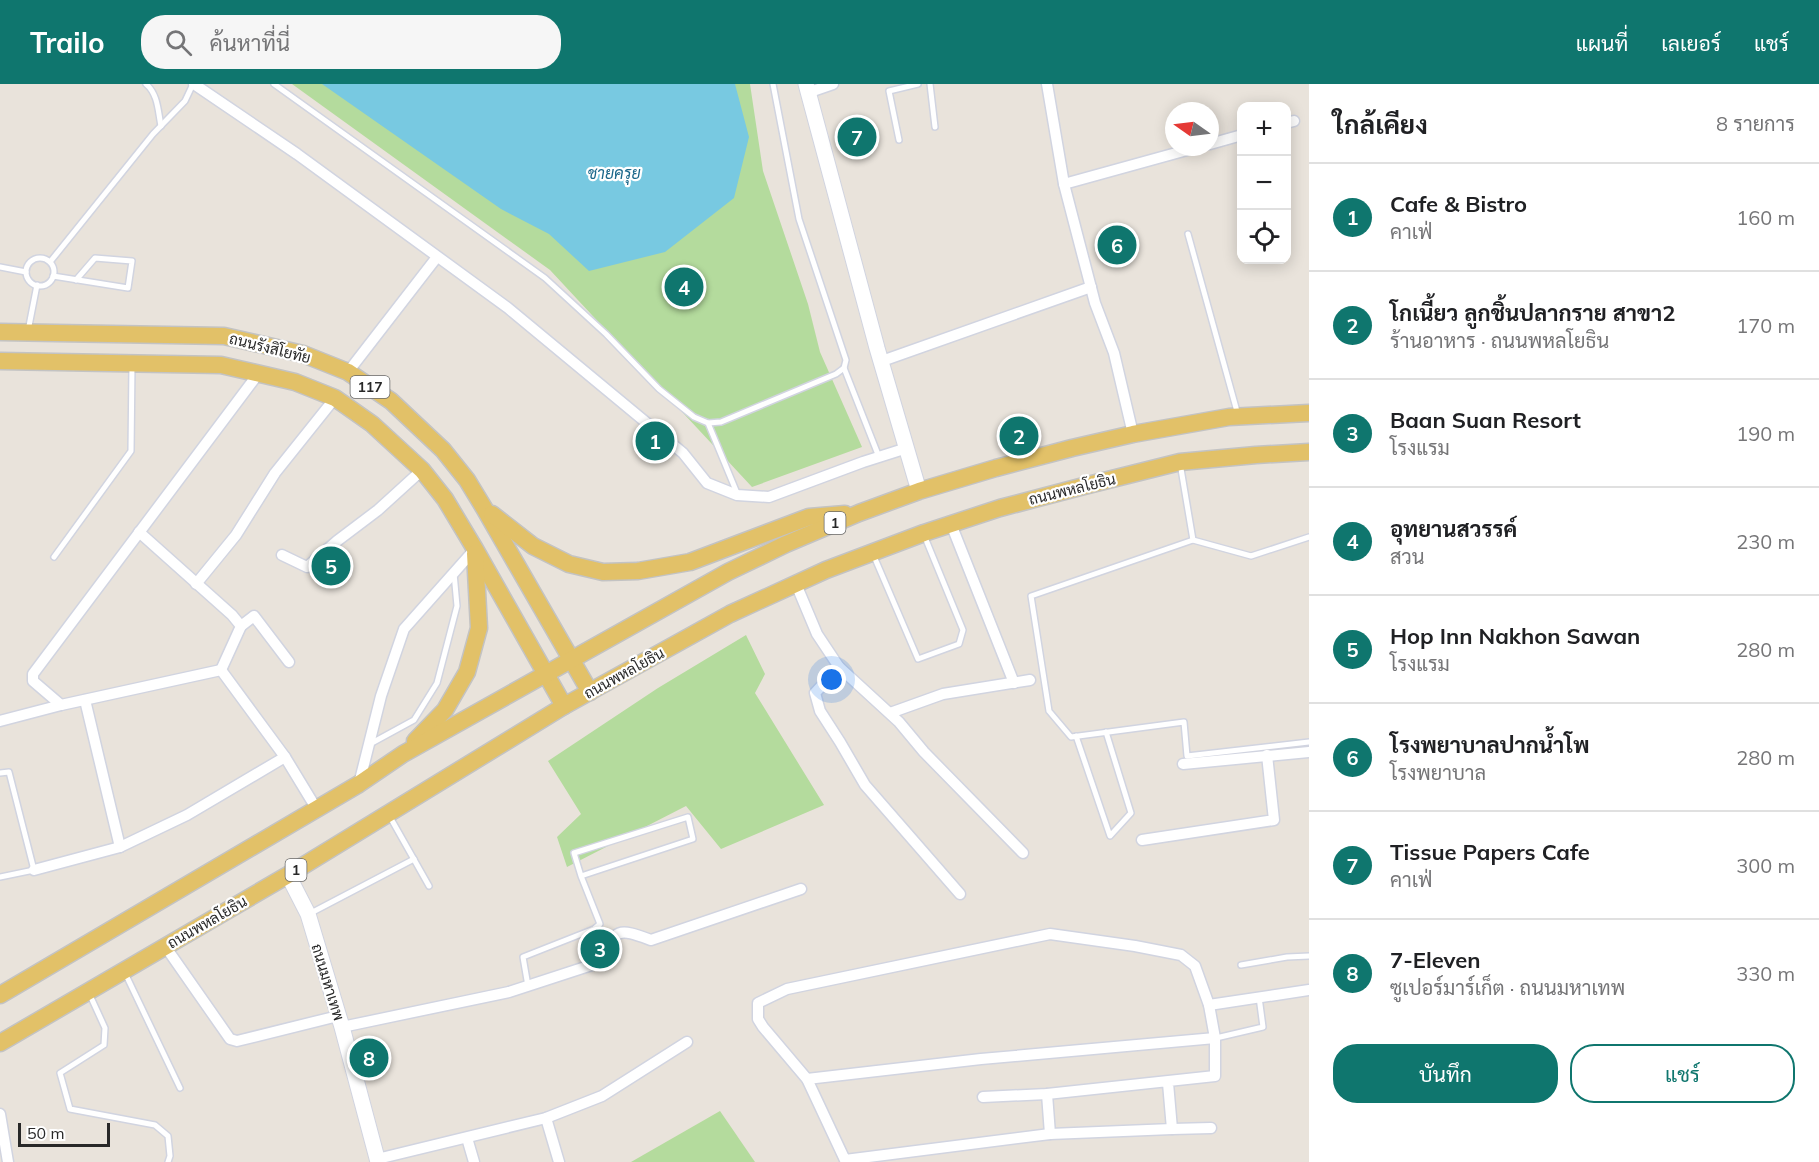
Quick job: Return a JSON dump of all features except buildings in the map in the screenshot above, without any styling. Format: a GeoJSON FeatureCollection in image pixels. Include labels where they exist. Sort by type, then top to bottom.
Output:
{"type":"FeatureCollection","features":[{"type":"Feature","properties":{"kind":"main road","name":"ถนนรังสิโยทัย"},"geometry":{"type":"LineString","coordinates":[[0,332],[224,336],[303,354],[348,372],[391,401],[443,450],[467,480],[590,692]]}},
{"type":"Feature","properties":{"kind":"main road","name":"ถนนรังสิโยทัย"},"geometry":{"type":"LineString","coordinates":[[0,361],[221,365],[295,382],[334,398],[372,424],[422,470],[445,499],[564,706]]}},
{"type":"Feature","properties":{"kind":"main road","name":"1"},"geometry":{"type":"LineString","coordinates":[[0,995],[358,784],[403,754],[728,572],[786,544],[919,490],[1061,451],[1133,434],[1239,416],[1309,413]]}},
{"type":"Feature","properties":{"kind":"main road","name":"ถนนพหลโยธิน"},"geometry":{"type":"LineString","coordinates":[[0,1043],[288,875],[564,706],[730,614],[826,570],[924,533],[1000,508],[1180,462],[1309,452]]}},
{"type":"Feature","properties":{"kind":"main road"},"geometry":{"type":"LineString","coordinates":[[484,508],[533,546],[569,564],[603,572],[638,572],[690,562],[809,517],[860,513]]}},
{"type":"Feature","properties":{"kind":"main road"},"geometry":{"type":"LineString","coordinates":[[403,754],[445,710],[467,672],[479,628],[475,549]]}},
{"type":"Feature","properties":{"kind":"street"},"geometry":{"type":"LineString","coordinates":[[193,84],[297,154],[508,308],[683,453],[707,483],[737,495],[769,497],[908,448]]}},
{"type":"Feature","properties":{"kind":"street"},"geometry":{"type":"LineString","coordinates":[[833,84],[806,89],[919,490]]}},
{"type":"Feature","properties":{"kind":"street"},"geometry":{"type":"LineString","coordinates":[[1047,84],[1064,184],[1091,287],[1114,353],[1133,434]]}},
{"type":"Feature","properties":{"kind":"street"},"geometry":{"type":"LineString","coordinates":[[1219,141],[1237,136]]}},
{"type":"Feature","properties":{"kind":"street"},"geometry":{"type":"LineString","coordinates":[[1064,184],[1165,156]]}},
{"type":"Feature","properties":{"kind":"street"},"geometry":{"type":"LineString","coordinates":[[348,372],[438,256]]}},
{"type":"Feature","properties":{"kind":"street"},"geometry":{"type":"LineString","coordinates":[[882,361],[1091,287]]}},
{"type":"Feature","properties":{"kind":"street"},"geometry":{"type":"LineString","coordinates":[[61,705],[33,681],[33,674],[258,374]]}},
{"type":"Feature","properties":{"kind":"street"},"geometry":{"type":"LineString","coordinates":[[196,584],[236,535],[274,473],[334,398]]}},
{"type":"Feature","properties":{"kind":"street"},"geometry":{"type":"LineString","coordinates":[[282,555],[307,567],[378,510],[422,470]]}},
{"type":"Feature","properties":{"kind":"street"},"geometry":{"type":"LineString","coordinates":[[951,524],[1014,683]]}},
{"type":"Feature","properties":{"kind":"street"},"geometry":{"type":"LineString","coordinates":[[139,532],[242,626]]}},
{"type":"Feature","properties":{"kind":"street"},"geometry":{"type":"LineString","coordinates":[[358,784],[381,696],[404,629],[475,549]]}},
{"type":"Feature","properties":{"kind":"street"},"geometry":{"type":"LineString","coordinates":[[796,585],[817,634],[839,667],[890,713],[924,752],[1023,853]]}},
{"type":"Feature","properties":{"kind":"street"},"geometry":{"type":"LineString","coordinates":[[221,670],[242,626],[254,616],[289,662]]}},
{"type":"Feature","properties":{"kind":"street"},"geometry":{"type":"LineString","coordinates":[[839,667],[815,693],[820,711],[865,785],[960,894]]}},
{"type":"Feature","properties":{"kind":"street"},"geometry":{"type":"LineString","coordinates":[[0,722],[61,705],[221,670]]}},
{"type":"Feature","properties":{"kind":"street"},"geometry":{"type":"LineString","coordinates":[[221,670],[285,757],[316,808]]}},
{"type":"Feature","properties":{"kind":"street"},"geometry":{"type":"LineString","coordinates":[[890,713],[943,694],[1030,680]]}},
{"type":"Feature","properties":{"kind":"street"},"geometry":{"type":"LineString","coordinates":[[85,700],[120,847]]}},
{"type":"Feature","properties":{"kind":"street"},"geometry":{"type":"LineString","coordinates":[[1183,764],[1309,752]]}},
{"type":"Feature","properties":{"kind":"street"},"geometry":{"type":"LineString","coordinates":[[1142,840],[1274,820],[1267,755]]}},
{"type":"Feature","properties":{"kind":"street"},"geometry":{"type":"LineString","coordinates":[[34,870],[120,847],[187,815],[285,757]]}},
{"type":"Feature","properties":{"kind":"street","name":"ถนนมหาเทพ"},"geometry":{"type":"LineString","coordinates":[[288,875],[308,915],[340,1021],[377,1160]]}},
{"type":"Feature","properties":{"kind":"street"},"geometry":{"type":"LineString","coordinates":[[165,946],[230,1039],[237,1041],[509,992],[604,961],[609,944],[615,935],[626,931],[651,940],[801,889]]}},
{"type":"Feature","properties":{"kind":"street"},"geometry":{"type":"LineString","coordinates":[[982,1097],[1047,1094],[1215,1077],[1215,1038],[1209,1005],[1195,966],[1181,955],[1050,934],[788,989],[758,1003],[758,1019],[807,1078],[845,1161],[1050,1134],[1211,1128]]}},
{"type":"Feature","properties":{"kind":"street"},"geometry":{"type":"LineString","coordinates":[[1209,1005],[1309,990]]}},
{"type":"Feature","properties":{"kind":"street"},"geometry":{"type":"LineString","coordinates":[[807,1078],[981,1059],[1215,1038]]}},
{"type":"Feature","properties":{"kind":"street"},"geometry":{"type":"LineString","coordinates":[[377,1160],[546,1118],[602,1096],[687,1042]]}},
{"type":"Feature","properties":{"kind":"street"},"geometry":{"type":"LineString","coordinates":[[1168,1083],[1172,1130]]}},
{"type":"Feature","properties":{"kind":"street"},"geometry":{"type":"LineString","coordinates":[[1047,1094],[1050,1134]]}},
{"type":"Feature","properties":{"kind":"street"},"geometry":{"type":"LineString","coordinates":[[0,1114],[8,1162]]}},
{"type":"Feature","properties":{"kind":"street"},"geometry":{"type":"LineString","coordinates":[[546,1118],[559,1162]]}},
{"type":"Feature","properties":{"kind":"street"},"geometry":{"type":"LineString","coordinates":[[467,1138],[474,1162]]}},
{"type":"Feature","properties":{"kind":"lane"},"geometry":{"type":"LineString","coordinates":[[146,84],[152,89],[157,103],[161,126]]}},
{"type":"Feature","properties":{"kind":"lane"},"geometry":{"type":"LineString","coordinates":[[50,262],[161,126],[185,101],[193,84]]}},
{"type":"Feature","properties":{"kind":"lane"},"geometry":{"type":"LineString","coordinates":[[274,84],[545,278],[606,334],[659,389],[694,417],[708,423],[721,422],[836,374],[844,368]]}},
{"type":"Feature","properties":{"kind":"lane"},"geometry":{"type":"LineString","coordinates":[[773,84],[799,219],[843,350],[846,360],[844,368],[879,457]]}},
{"type":"Feature","properties":{"kind":"lane"},"geometry":{"type":"LineString","coordinates":[[899,140],[889,91],[918,84]]}},
{"type":"Feature","properties":{"kind":"lane"},"geometry":{"type":"LineString","coordinates":[[930,84],[935,127]]}},
{"type":"Feature","properties":{"kind":"lane"},"geometry":{"type":"LineString","coordinates":[[1188,234],[1239,416]]}},
{"type":"Feature","properties":{"kind":"lane"},"geometry":{"type":"LineString","coordinates":[[42,258],[50,262],[54,271],[47,284],[37,285],[29,281],[26,272],[32,259],[42,258]]}},
{"type":"Feature","properties":{"kind":"lane"},"geometry":{"type":"LineString","coordinates":[[53,276],[76,280],[128,288],[132,261],[95,258],[76,280]]}},
{"type":"Feature","properties":{"kind":"lane"},"geometry":{"type":"LineString","coordinates":[[0,267],[26,272]]}},
{"type":"Feature","properties":{"kind":"lane"},"geometry":{"type":"LineString","coordinates":[[28,332],[37,285]]}},
{"type":"Feature","properties":{"kind":"lane"},"geometry":{"type":"LineString","coordinates":[[54,557],[131,451],[132,363]]}},
{"type":"Feature","properties":{"kind":"lane"},"geometry":{"type":"LineString","coordinates":[[708,423],[737,495]]}},
{"type":"Feature","properties":{"kind":"lane"},"geometry":{"type":"LineString","coordinates":[[1180,462],[1192,540]]}},
{"type":"Feature","properties":{"kind":"lane"},"geometry":{"type":"LineString","coordinates":[[872,553],[918,659],[959,644],[963,630],[924,533]]}},
{"type":"Feature","properties":{"kind":"lane"},"geometry":{"type":"LineString","coordinates":[[1309,537],[1251,556],[1192,540],[1031,596],[1050,711],[1071,737],[1184,722],[1187,756],[1309,742]]}},
{"type":"Feature","properties":{"kind":"lane"},"geometry":{"type":"LineString","coordinates":[[368,745],[414,720],[437,683],[458,606],[454,573]]}},
{"type":"Feature","properties":{"kind":"lane"},"geometry":{"type":"LineString","coordinates":[[1076,736],[1110,836],[1131,813],[1106,732]]}},
{"type":"Feature","properties":{"kind":"lane"},"geometry":{"type":"LineString","coordinates":[[0,773],[9,772],[34,870],[0,877]]}},
{"type":"Feature","properties":{"kind":"lane"},"geometry":{"type":"LineString","coordinates":[[388,813],[429,886]]}},
{"type":"Feature","properties":{"kind":"lane"},"geometry":{"type":"LineString","coordinates":[[528,986],[522,957],[594,929],[600,924],[581,876],[574,853],[687,817],[693,839],[581,876]]}},
{"type":"Feature","properties":{"kind":"lane"},"geometry":{"type":"LineString","coordinates":[[308,915],[414,859]]}},
{"type":"Feature","properties":{"kind":"lane"},"geometry":{"type":"LineString","coordinates":[[1241,965],[1287,957],[1309,956]]}},
{"type":"Feature","properties":{"kind":"lane"},"geometry":{"type":"LineString","coordinates":[[124,971],[180,1088]]}},
{"type":"Feature","properties":{"kind":"lane"},"geometry":{"type":"LineString","coordinates":[[89,991],[105,1028],[104,1045],[60,1073],[70,1109],[155,1125],[168,1136],[170,1156],[168,1162]]}},
{"type":"Feature","properties":{"kind":"lane"},"geometry":{"type":"LineString","coordinates":[[1215,1038],[1263,1027],[1259,997]]}},
{"type":"Feature","properties":{"kind":"green space"},"geometry":{"type":"Polygon","coordinates":[[[292,84],[750,84],[763,171],[808,304],[820,352],[862,447],[752,487],[550,270],[292,84]]]}},
{"type":"Feature","properties":{"kind":"green space"},"geometry":{"type":"Polygon","coordinates":[[[746,635],[765,674],[755,693],[824,805],[721,849],[686,806],[567,867],[557,837],[581,814],[548,761],[658,688],[746,635]]]}},
{"type":"Feature","properties":{"kind":"green space"},"geometry":{"type":"Polygon","coordinates":[[[720,1111],[755,1162],[631,1162],[720,1111]]]}},
{"type":"Feature","properties":{"kind":"water","name":"ชายครุย"},"geometry":{"type":"Polygon","coordinates":[[[322,84],[735,84],[749,137],[734,198],[665,252],[589,271],[549,234],[501,209],[322,84]]]}},
{"type":"Feature","properties":{"kind":"place","name":"Tissue Papers Cafe"},"geometry":{"type":"Point","coordinates":[857,137]}},
{"type":"Feature","properties":{"kind":"place","name":"โรงพยาบาลปากน้ำโพ"},"geometry":{"type":"Point","coordinates":[1117,245]}},
{"type":"Feature","properties":{"kind":"place","name":"อุทยานสวรรค์"},"geometry":{"type":"Point","coordinates":[684,287]}},
{"type":"Feature","properties":{"kind":"place","name":"โกเนี้ยว ลูกชิ้นปลากราย สาขา2"},"geometry":{"type":"Point","coordinates":[1019,436]}},
{"type":"Feature","properties":{"kind":"place","name":"Cafe & Bistro"},"geometry":{"type":"Point","coordinates":[655,441]}},
{"type":"Feature","properties":{"kind":"place","name":"Hop Inn Nakhon Sawan"},"geometry":{"type":"Point","coordinates":[331,566]}},
{"type":"Feature","properties":{"kind":"place","name":"Baan Suan Resort"},"geometry":{"type":"Point","coordinates":[600,949]}},
{"type":"Feature","properties":{"kind":"place","name":"7-Eleven"},"geometry":{"type":"Point","coordinates":[369,1058]}}]}
